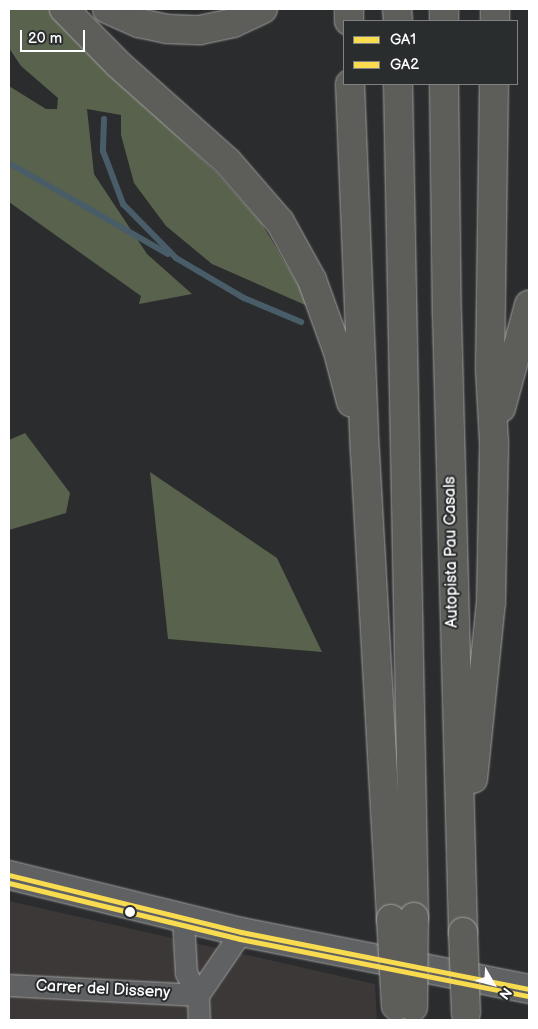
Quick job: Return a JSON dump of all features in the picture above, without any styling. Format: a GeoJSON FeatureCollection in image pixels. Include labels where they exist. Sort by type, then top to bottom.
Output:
{"type":"FeatureCollection","features":[{"type":"Feature","properties":{"kind":"highway"},"geometry":{"type":"LineString","coordinates":[[64,9],[118,64],[228,162],[280,222],[312,280],[328,325],[364,452]]}},
{"type":"Feature","properties":{"kind":"highway"},"geometry":{"type":"LineString","coordinates":[[107,9],[149,25],[200,30],[233,23],[263,9]]}},
{"type":"Feature","properties":{"kind":"highway"},"geometry":{"type":"LineString","coordinates":[[350,85],[364,452],[403,918]]}},
{"type":"Feature","properties":{"kind":"highway"},"geometry":{"type":"LineString","coordinates":[[398,85],[403,918],[406,1013]]}},
{"type":"Feature","properties":{"kind":"highway","name":"Autopista Pau Casals"},"geometry":{"type":"LineString","coordinates":[[444,85],[446,315],[466,1017]]}},
{"type":"Feature","properties":{"kind":"highway"},"geometry":{"type":"LineString","coordinates":[[461,892],[491,603],[494,443],[490,368],[494,85]]}},
{"type":"Feature","properties":{"kind":"highway"},"geometry":{"type":"LineString","coordinates":[[494,443],[510,368],[529,305]]}},
{"type":"Feature","properties":{"kind":"street"},"geometry":{"type":"LineString","coordinates":[[9,875],[241,932],[379,961],[529,989]]}},
{"type":"Feature","properties":{"kind":"street"},"geometry":{"type":"LineString","coordinates":[[183,919],[186,973],[198,995],[199,1020]]}},
{"type":"Feature","properties":{"kind":"street"},"geometry":{"type":"LineString","coordinates":[[198,995],[241,932]]}},
{"type":"Feature","properties":{"kind":"street","name":"Carrer del Disseny"},"geometry":{"type":"LineString","coordinates":[[9,985],[198,995]]}},
{"type":"Feature","properties":{"kind":"shaded area"},"geometry":{"type":"Polygon","coordinates":[[[9,901],[375,984],[377,1020],[9,1020],[9,901]]]}},
{"type":"Feature","properties":{"kind":"green space"},"geometry":{"type":"Polygon","coordinates":[[[9,9],[51,9],[122,85],[217,173],[262,224],[312,308],[212,264],[166,226],[134,183],[121,135],[121,115],[87,109],[94,174],[147,254],[192,294],[139,304],[141,296],[9,202],[9,86],[46,109],[57,109],[58,98],[21,66],[9,48],[9,9]]]}},
{"type":"Feature","properties":{"kind":"green space"},"geometry":{"type":"Polygon","coordinates":[[[25,433],[70,493],[66,513],[9,530],[9,440],[25,433]]]}},
{"type":"Feature","properties":{"kind":"green space"},"geometry":{"type":"Polygon","coordinates":[[[150,472],[277,558],[322,652],[168,639],[150,472]]]}},
{"type":"Feature","properties":{"kind":"waterway"},"geometry":{"type":"LineString","coordinates":[[104,119],[103,151],[123,204],[176,258],[244,298],[301,322]]}},
{"type":"Feature","properties":{"kind":"waterway"},"geometry":{"type":"LineString","coordinates":[[9,163],[168,254]]}},
{"type":"Feature","properties":{"kind":"transit line","name":"GA1"},"geometry":{"type":"LineString","coordinates":[[9,875],[241,932],[529,989]]}},
{"type":"Feature","properties":{"kind":"transit line","name":"GA2"},"geometry":{"type":"LineString","coordinates":[[9,883],[240,939],[528,996]]}}]}
